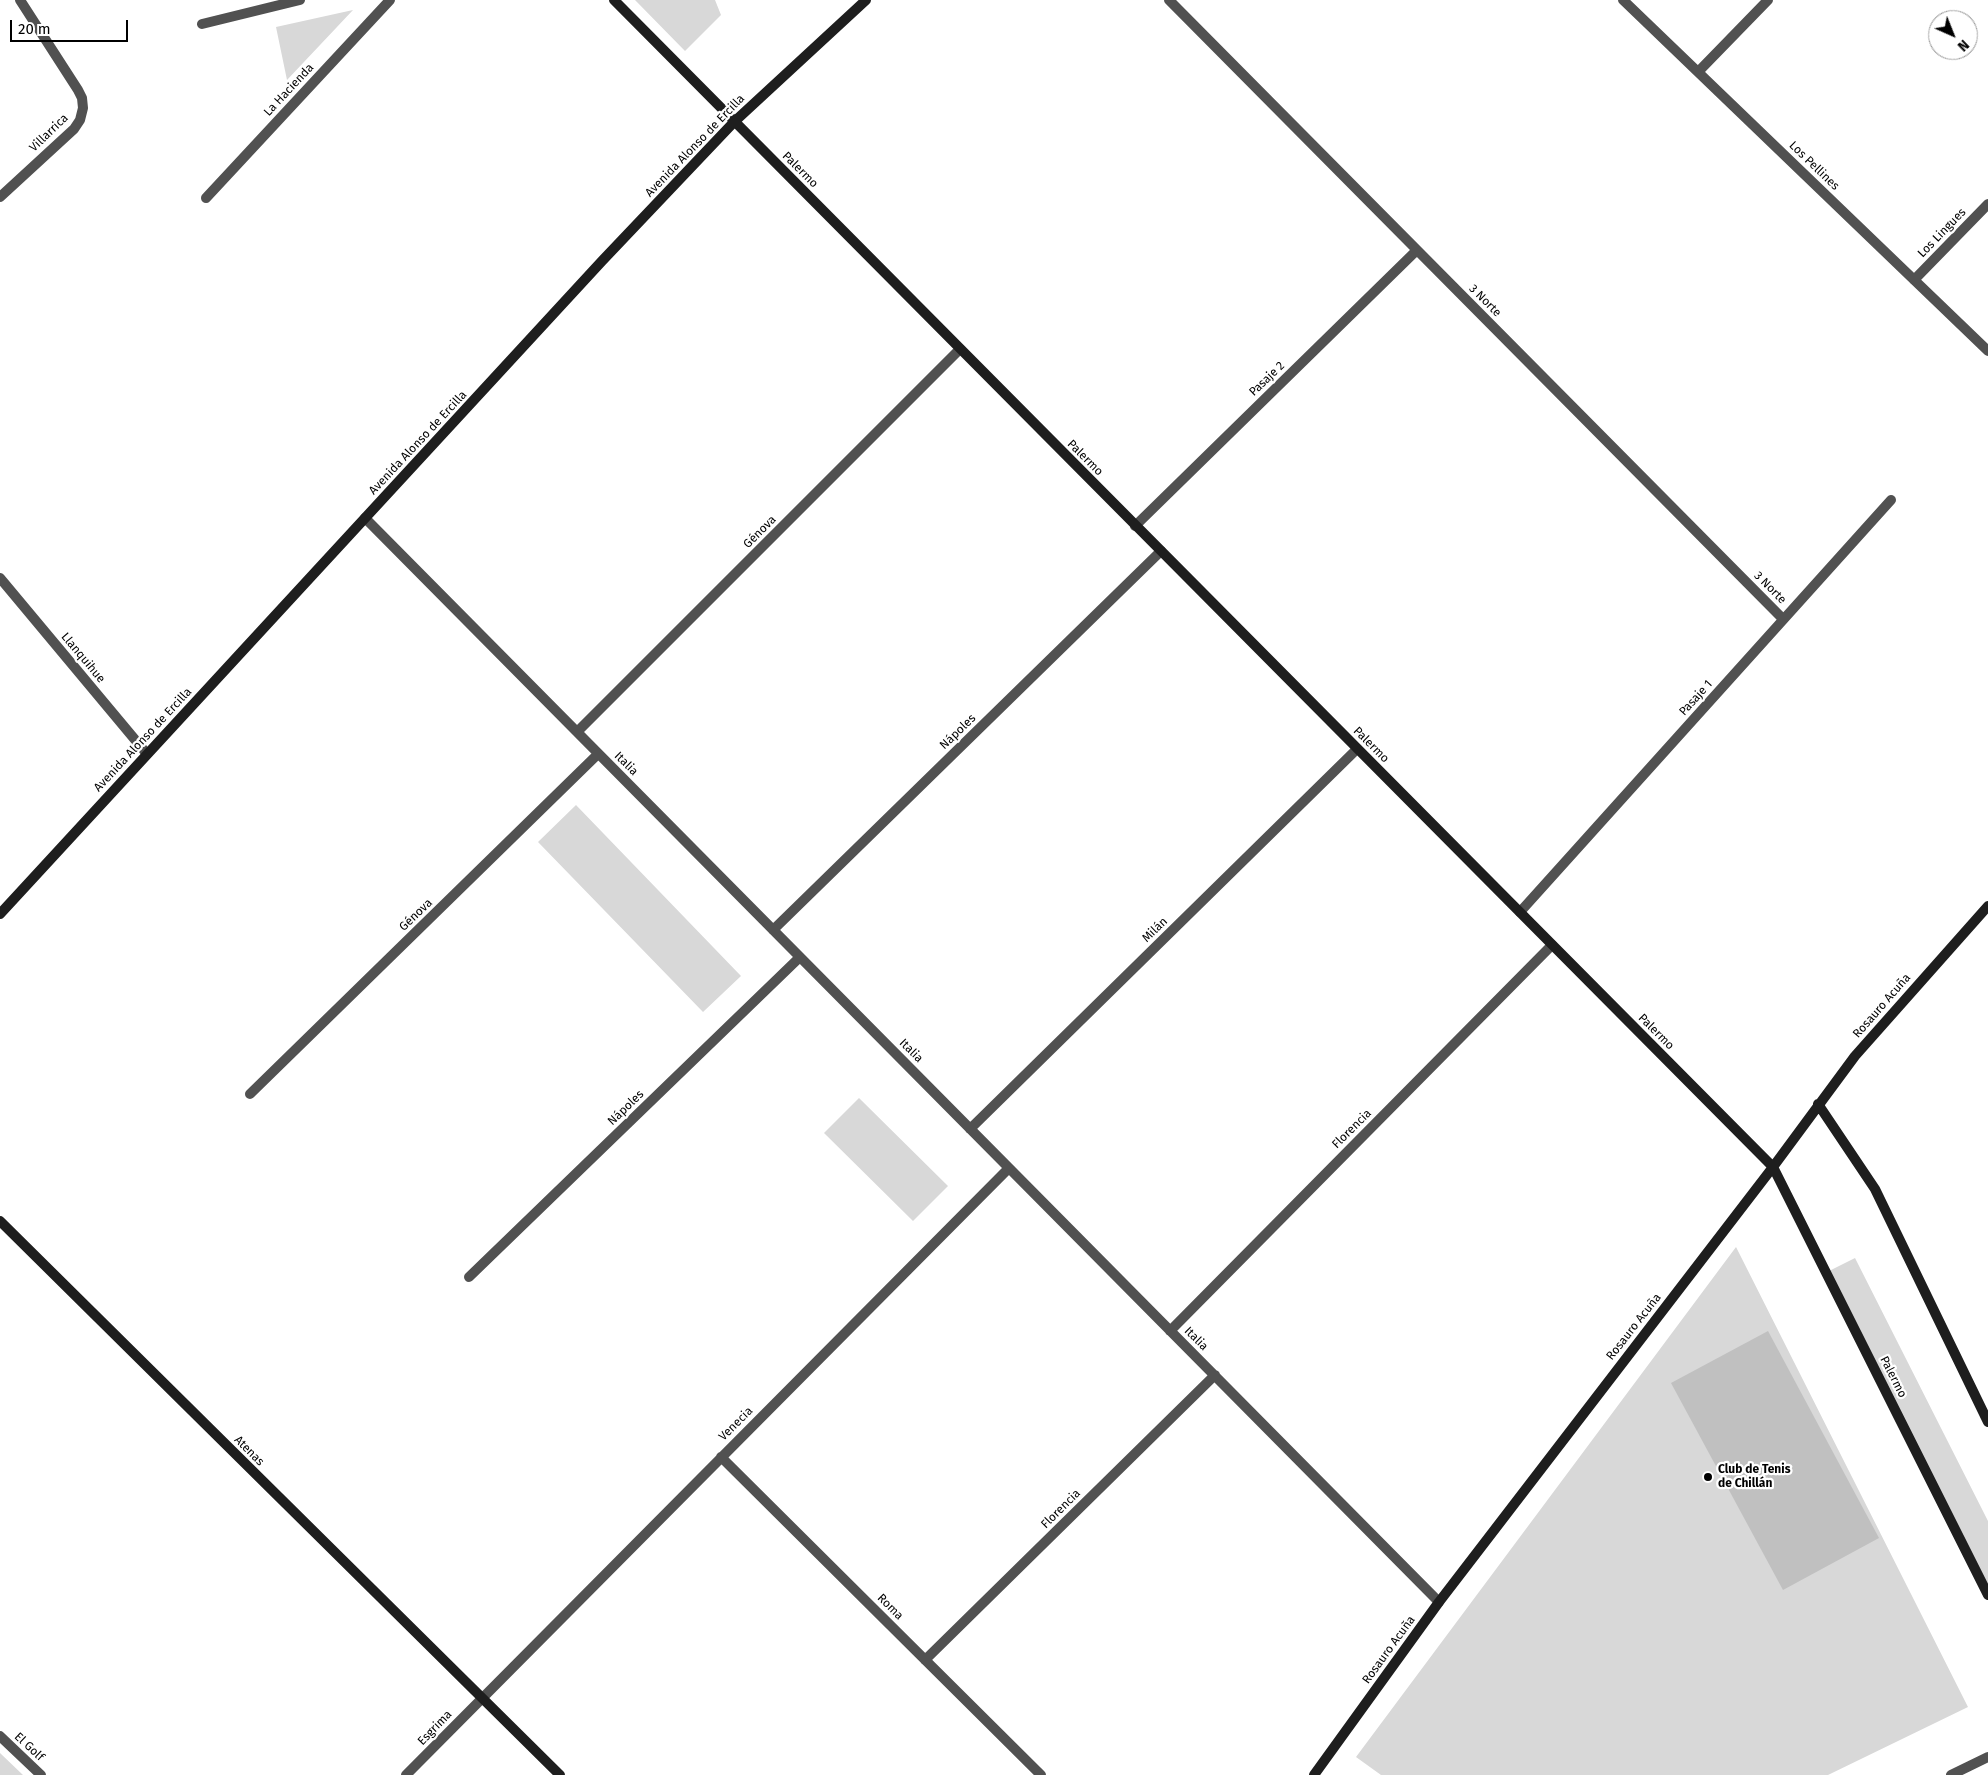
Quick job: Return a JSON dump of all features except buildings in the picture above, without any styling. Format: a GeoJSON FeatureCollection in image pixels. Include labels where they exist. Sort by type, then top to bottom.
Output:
{"type":"FeatureCollection","features":[{"type":"Feature","properties":{"kind":"street","name":"Villarrica"},"geometry":{"type":"LineString","coordinates":[[0,197],[74,128],[80,120],[83,108],[82,98],[78,90],[20,0]]}},
{"type":"Feature","properties":{"kind":"street"},"geometry":{"type":"LineString","coordinates":[[202,24],[300,0]]}},
{"type":"Feature","properties":{"kind":"street","name":"La Hacienda"},"geometry":{"type":"LineString","coordinates":[[206,198],[390,0]]}},
{"type":"Feature","properties":{"kind":"street","name":"Palermo"},"geometry":{"type":"LineString","coordinates":[[614,0],[1773,1167],[1988,1595]]}},
{"type":"Feature","properties":{"kind":"street","name":"Avenida Alonso de Ercilla"},"geometry":{"type":"LineString","coordinates":[[0,914],[602,261],[734,122],[866,0]]}},
{"type":"Feature","properties":{"kind":"street","name":"3 Norte"},"geometry":{"type":"LineString","coordinates":[[1169,0],[1784,619]]}},
{"type":"Feature","properties":{"kind":"street","name":"Los Pellines"},"geometry":{"type":"LineString","coordinates":[[1623,0],[1988,351]]}},
{"type":"Feature","properties":{"kind":"street"},"geometry":{"type":"LineString","coordinates":[[1698,72],[1768,0]]}},
{"type":"Feature","properties":{"kind":"street","name":"Los Lingues"},"geometry":{"type":"LineString","coordinates":[[1914,280],[1988,204]]}},
{"type":"Feature","properties":{"kind":"street","name":"Pasaje 2"},"geometry":{"type":"LineString","coordinates":[[1135,526],[1417,250]]}},
{"type":"Feature","properties":{"kind":"street","name":"Génova"},"geometry":{"type":"LineString","coordinates":[[577,732],[960,349]]}},
{"type":"Feature","properties":{"kind":"street","name":"Pasaje 1"},"geometry":{"type":"LineString","coordinates":[[1520,912],[1891,500]]}},
{"type":"Feature","properties":{"kind":"street","name":"Italia"},"geometry":{"type":"LineString","coordinates":[[365,518],[1439,1602]]}},
{"type":"Feature","properties":{"kind":"street","name":"Nápoles"},"geometry":{"type":"LineString","coordinates":[[773,930],[1161,551]]}},
{"type":"Feature","properties":{"kind":"street","name":"Llanquihue"},"geometry":{"type":"LineString","coordinates":[[0,578],[147,754]]}},
{"type":"Feature","properties":{"kind":"street","name":"Milán"},"geometry":{"type":"LineString","coordinates":[[970,1129],[1358,749]]}},
{"type":"Feature","properties":{"kind":"street","name":"Génova"},"geometry":{"type":"LineString","coordinates":[[250,1094],[598,754]]}},
{"type":"Feature","properties":{"kind":"street","name":"Rosauro Acuña"},"geometry":{"type":"LineString","coordinates":[[1314,1775],[1439,1602],[1773,1167],[1855,1056],[1988,906]]}},
{"type":"Feature","properties":{"kind":"street","name":"Florencia"},"geometry":{"type":"LineString","coordinates":[[1170,1331],[1552,945]]}},
{"type":"Feature","properties":{"kind":"street","name":"Nápoles"},"geometry":{"type":"LineString","coordinates":[[470,1277],[800,957]]}},
{"type":"Feature","properties":{"kind":"street"},"geometry":{"type":"LineString","coordinates":[[1818,1104],[1875,1189],[1988,1422]]}},
{"type":"Feature","properties":{"kind":"street","name":"Venecia"},"geometry":{"type":"LineString","coordinates":[[481,1698],[1009,1168]]}},
{"type":"Feature","properties":{"kind":"street","name":"Atenas"},"geometry":{"type":"LineString","coordinates":[[0,1221],[560,1775]]}},
{"type":"Feature","properties":{"kind":"street","name":"Florencia"},"geometry":{"type":"LineString","coordinates":[[925,1660],[1214,1375]]}},
{"type":"Feature","properties":{"kind":"street","name":"Roma"},"geometry":{"type":"LineString","coordinates":[[721,1457],[1041,1775]]}},
{"type":"Feature","properties":{"kind":"street","name":"Esgrima"},"geometry":{"type":"LineString","coordinates":[[406,1775],[481,1698]]}},
{"type":"Feature","properties":{"kind":"street","name":"El Golf"},"geometry":{"type":"LineString","coordinates":[[0,1736],[41,1775]]}},
{"type":"Feature","properties":{"kind":"street"},"geometry":{"type":"LineString","coordinates":[[1951,1775],[1988,1757]]}},
{"type":"Feature","properties":{"kind":"shaded area"},"geometry":{"type":"Polygon","coordinates":[[[635,0],[715,0],[721,15],[685,51],[635,0]]]}},
{"type":"Feature","properties":{"kind":"shaded area"},"geometry":{"type":"Polygon","coordinates":[[[353,10],[287,80],[276,27],[353,10]]]}},
{"type":"Feature","properties":{"kind":"shaded area"},"geometry":{"type":"Polygon","coordinates":[[[576,805],[741,976],[703,1012],[538,842],[576,805]]]}},
{"type":"Feature","properties":{"kind":"shaded area"},"geometry":{"type":"Polygon","coordinates":[[[859,1098],[948,1186],[913,1221],[824,1133],[859,1098]]]}},
{"type":"Feature","properties":{"kind":"shaded area","name":"Club de Tenis de Chillán"},"geometry":{"type":"Polygon","coordinates":[[[1736,1247],[1968,1707],[1828,1775],[1381,1775],[1356,1757],[1736,1247]]]}},
{"type":"Feature","properties":{"kind":"shaded area"},"geometry":{"type":"Polygon","coordinates":[[[1855,1258],[1988,1521],[1988,1595],[1825,1273],[1855,1258]]]}},
{"type":"Feature","properties":{"kind":"shaded area"},"geometry":{"type":"Polygon","coordinates":[[[0,1753],[23,1775],[0,1775],[0,1753]]]}},
{"type":"Feature","properties":{"kind":"place","name":"Club de Tenis de Chillán"},"geometry":{"type":"Point","coordinates":[1708,1477]}}]}
